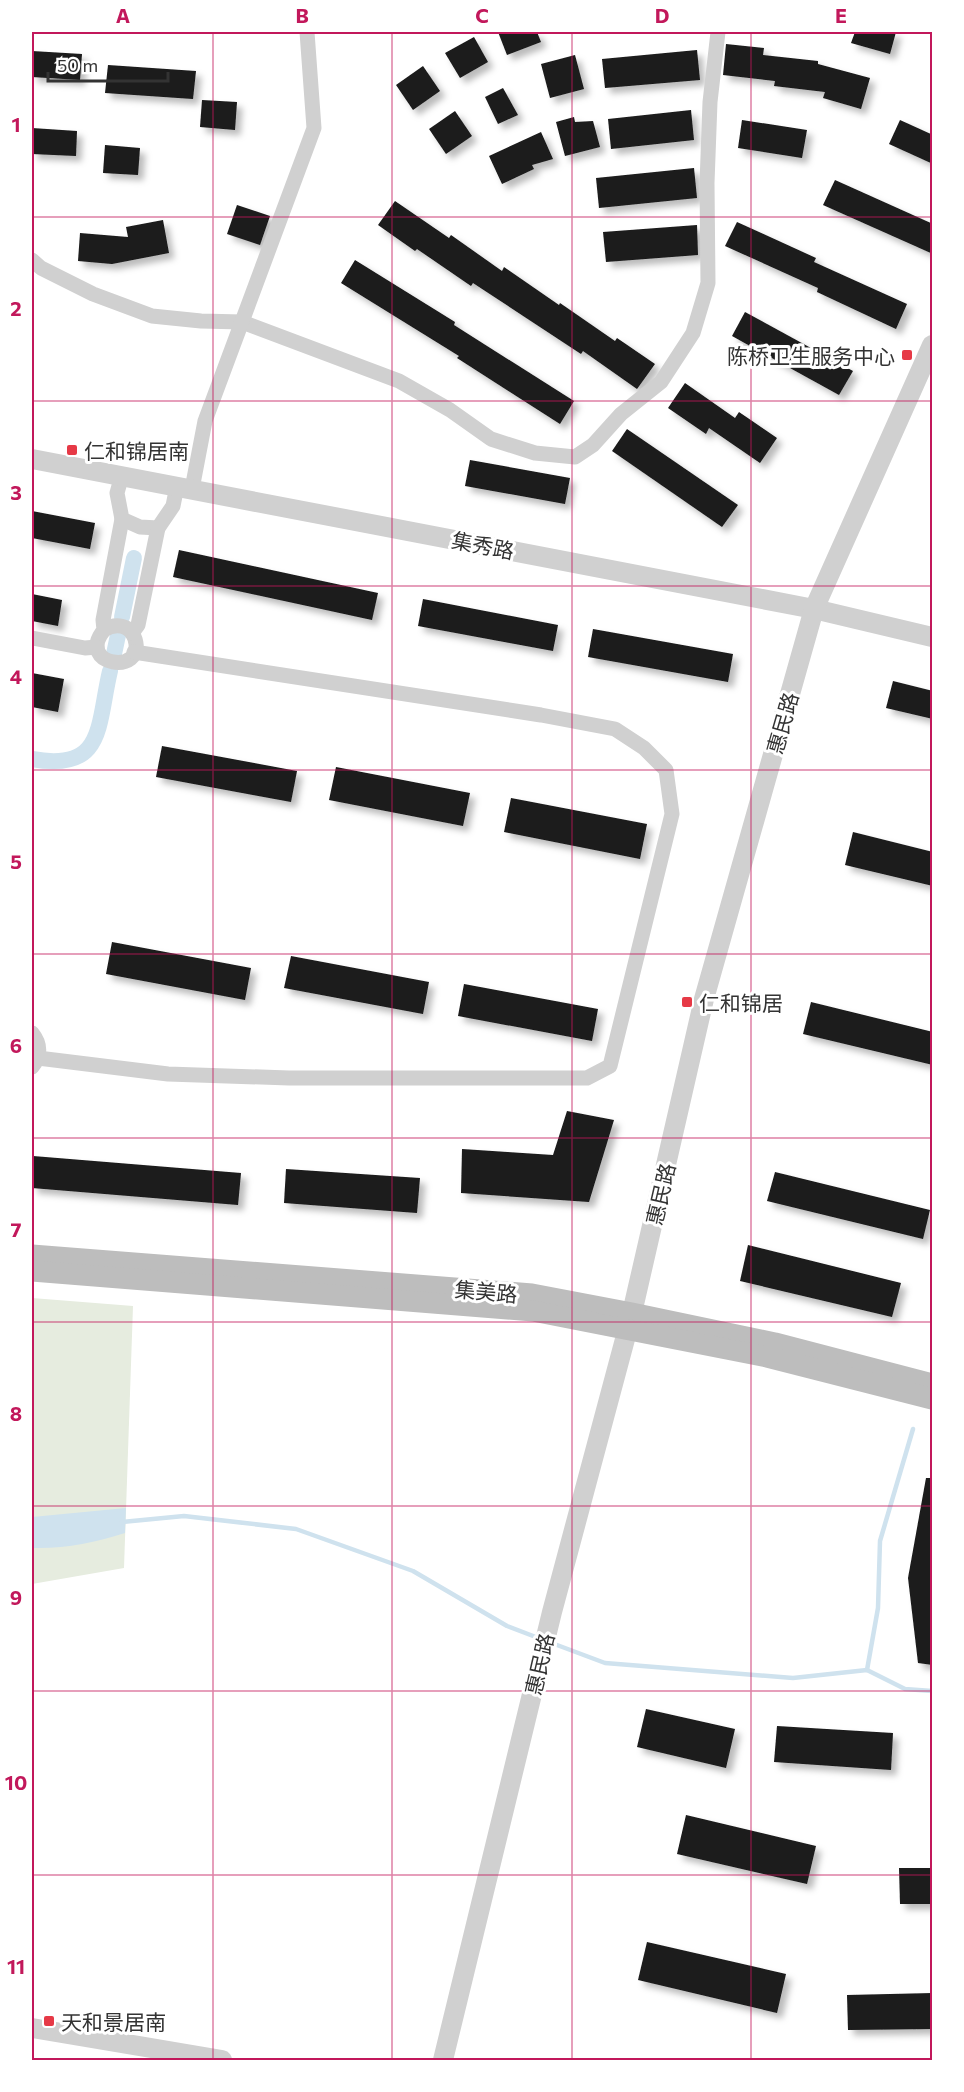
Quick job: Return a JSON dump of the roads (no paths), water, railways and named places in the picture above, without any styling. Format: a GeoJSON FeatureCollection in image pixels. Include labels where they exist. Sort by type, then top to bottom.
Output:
{"type":"FeatureCollection","features":[{"type":"Feature","properties":{"kind":"main road","name":"集美路"},"geometry":{"type":"LineString","coordinates":[[32,1255],[532,1294],[933,1399]]}},
{"type":"Feature","properties":{"kind":"main road","name":"集美路"},"geometry":{"type":"LineString","coordinates":[[32,1271],[630,1320],[775,1343],[933,1384]]}},
{"type":"Feature","properties":{"kind":"street"},"geometry":{"type":"LineString","coordinates":[[132,633],[138,625],[158,528],[184,487],[314,128],[307,32]]}},
{"type":"Feature","properties":{"kind":"street"},"geometry":{"type":"LineString","coordinates":[[32,260],[41,268],[93,294],[152,316],[242,322],[399,381],[450,410],[491,439],[535,453],[575,457],[593,445],[621,414],[661,382],[693,333],[708,283],[709,125],[718,32]]}},
{"type":"Feature","properties":{"kind":"street","name":"惠民路"},"geometry":{"type":"LineString","coordinates":[[442,2061],[552,1612],[630,1320],[704,999],[814,609],[933,345]]}},
{"type":"Feature","properties":{"kind":"street","name":"集秀路"},"geometry":{"type":"LineString","coordinates":[[32,459],[814,609],[933,637]]}},
{"type":"Feature","properties":{"kind":"street"},"geometry":{"type":"LineString","coordinates":[[104,630],[103,620],[123,519],[117,493],[122,475]]}},
{"type":"Feature","properties":{"kind":"street"},"geometry":{"type":"LineString","coordinates":[[123,519],[140,527],[158,528]]}},
{"type":"Feature","properties":{"kind":"street"},"geometry":{"type":"LineString","coordinates":[[115,625],[122,626],[132,633],[136,645],[134,652],[126,661],[114,663],[103,658],[98,647],[100,635],[104,630],[115,625]]}},
{"type":"Feature","properties":{"kind":"street"},"geometry":{"type":"LineString","coordinates":[[32,638],[85,648],[98,647]]}},
{"type":"Feature","properties":{"kind":"street"},"geometry":{"type":"LineString","coordinates":[[32,1033],[38,1042],[35,1062],[168,1074],[289,1078],[588,1078],[610,1066],[672,813],[666,770],[644,748],[615,729],[541,715],[134,652]]}},
{"type":"Feature","properties":{"kind":"street"},"geometry":{"type":"LineString","coordinates":[[32,2028],[222,2061]]}},
{"type":"Feature","properties":{"kind":"water"},"geometry":{"type":"Polygon","coordinates":[[[126,1508],[125,1533],[79,1545],[32,1548],[32,1517],[126,1508]]]}},
{"type":"Feature","properties":{"kind":"waterway"},"geometry":{"type":"LineString","coordinates":[[122,617],[134,558]]}},
{"type":"Feature","properties":{"kind":"waterway"},"geometry":{"type":"LineString","coordinates":[[114,654],[118,635]]}},
{"type":"Feature","properties":{"kind":"waterway"},"geometry":{"type":"LineString","coordinates":[[32,759],[56,761],[73,758],[85,751],[94,740],[99,726],[110,671]]}},
{"type":"Feature","properties":{"kind":"waterway"},"geometry":{"type":"LineString","coordinates":[[867,1670],[878,1608],[880,1541],[913,1429]]}},
{"type":"Feature","properties":{"kind":"waterway"},"geometry":{"type":"LineString","coordinates":[[122,1522],[184,1516],[296,1529],[413,1571],[507,1626],[541,1639]]}},
{"type":"Feature","properties":{"kind":"waterway"},"geometry":{"type":"LineString","coordinates":[[549,1642],[605,1663],[793,1678],[867,1670],[905,1689],[932,1691]]}},
{"type":"Feature","properties":{"kind":"place","name":"陈桥卫生服务中心"},"geometry":{"type":"Point","coordinates":[907,355]}},
{"type":"Feature","properties":{"kind":"place","name":"仁和锦居南"},"geometry":{"type":"Point","coordinates":[72,450]}},
{"type":"Feature","properties":{"kind":"place","name":"仁和锦居"},"geometry":{"type":"Point","coordinates":[687,1002]}},
{"type":"Feature","properties":{"kind":"place","name":"天和景居南"},"geometry":{"type":"Point","coordinates":[49,2021]}}]}
